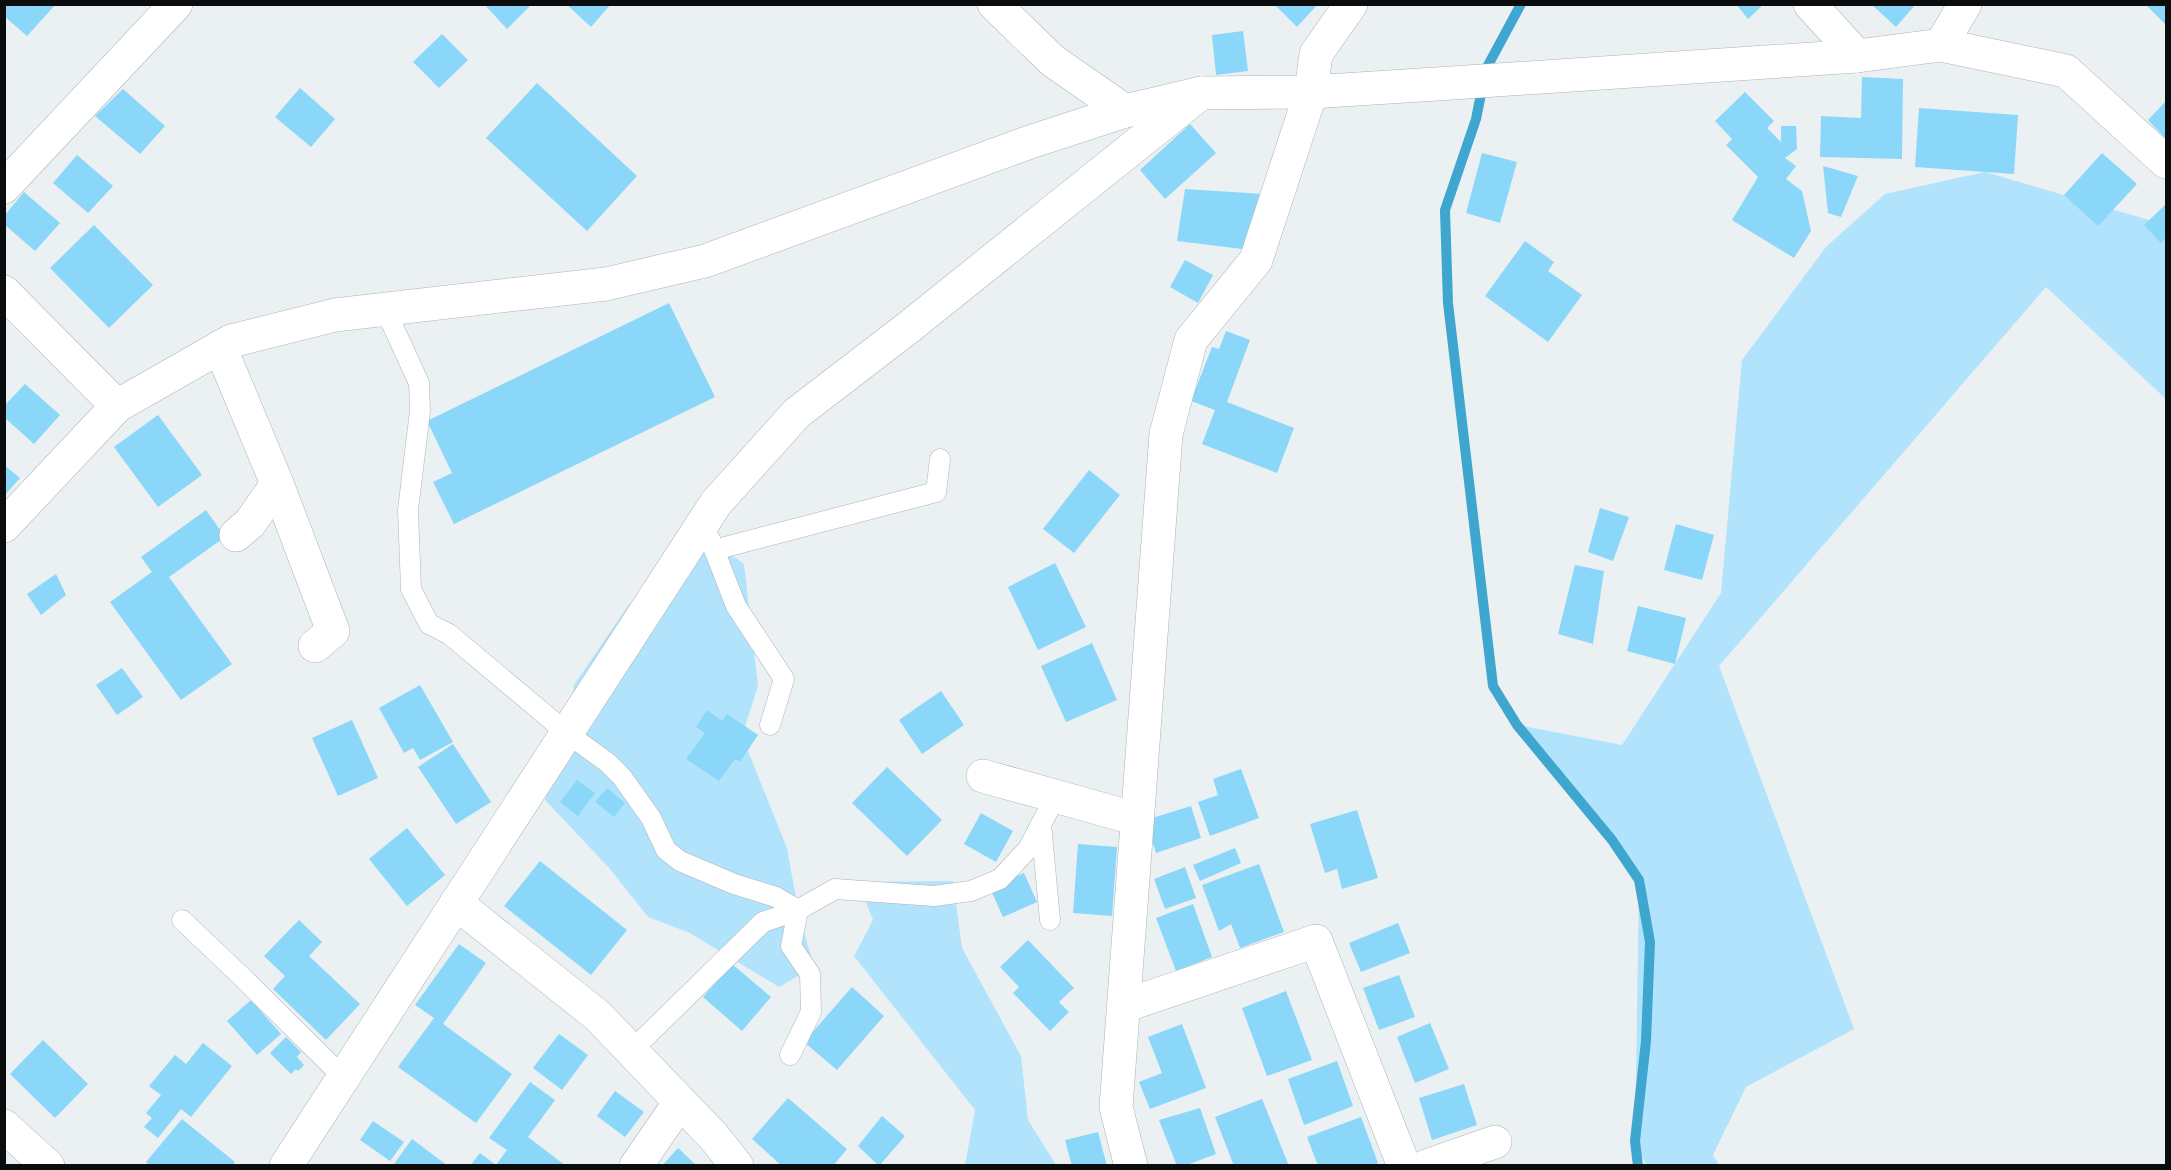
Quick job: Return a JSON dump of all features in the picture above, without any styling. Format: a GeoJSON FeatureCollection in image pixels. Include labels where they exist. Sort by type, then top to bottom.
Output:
{"type":"FeatureCollection","features":[{"type":"Feature","properties":{"kind":"street"},"geometry":{"type":"LineString","coordinates":[[4,188],[176,4]]}},
{"type":"Feature","properties":{"kind":"street"},"geometry":{"type":"LineString","coordinates":[[994,4],[1053,61],[1125,111]]}},
{"type":"Feature","properties":{"kind":"street"},"geometry":{"type":"LineString","coordinates":[[1131,1166],[1116,1107],[1166,434],[1191,340],[1256,260],[1311,92],[1316,54],[1351,4]]}},
{"type":"Feature","properties":{"kind":"street"},"geometry":{"type":"LineString","coordinates":[[1810,4],[1857,56]]}},
{"type":"Feature","properties":{"kind":"street"},"geometry":{"type":"LineString","coordinates":[[1941,45],[1965,4]]}},
{"type":"Feature","properties":{"kind":"street"},"geometry":{"type":"LineString","coordinates":[[4,526],[117,406],[231,341],[335,315],[606,284],[705,261],[1030,142],[1125,111],[1201,93],[1311,92],[1514,79],[1857,56],[1941,45],[2066,71],[2166,162]]}},
{"type":"Feature","properties":{"kind":"street"},"geometry":{"type":"LineString","coordinates":[[286,1166],[567,733],[709,536],[716,503],[797,413],[909,327],[1201,93]]}},
{"type":"Feature","properties":{"kind":"street"},"geometry":{"type":"LineString","coordinates":[[4,292],[117,406]]}},
{"type":"Feature","properties":{"kind":"street"},"geometry":{"type":"LineString","coordinates":[[220,347],[277,484],[333,631],[315,646]]}},
{"type":"Feature","properties":{"kind":"street"},"geometry":{"type":"LineString","coordinates":[[236,535],[250,523],[277,484]]}},
{"type":"Feature","properties":{"kind":"street"},"geometry":{"type":"LineString","coordinates":[[983,776],[1049,810],[1137,819]]}},
{"type":"Feature","properties":{"kind":"street"},"geometry":{"type":"LineString","coordinates":[[456,903],[598,1016],[714,1137],[737,1166]]}},
{"type":"Feature","properties":{"kind":"street"},"geometry":{"type":"LineString","coordinates":[[1124,1006],[1316,941],[1404,1166]]}},
{"type":"Feature","properties":{"kind":"street"},"geometry":{"type":"LineString","coordinates":[[636,1166],[680,1102]]}},
{"type":"Feature","properties":{"kind":"street"},"geometry":{"type":"LineString","coordinates":[[4,1126],[48,1166]]}},
{"type":"Feature","properties":{"kind":"street"},"geometry":{"type":"LineString","coordinates":[[1426,1166],[1495,1142]]}},
{"type":"Feature","properties":{"kind":"lane"},"geometry":{"type":"LineString","coordinates":[[385,309],[419,383],[420,411],[408,510],[411,589],[429,624],[449,634],[567,733],[608,763],[622,777],[651,818],[666,850],[680,861],[734,884],[776,897],[798,910]]}},
{"type":"Feature","properties":{"kind":"lane"},"geometry":{"type":"LineString","coordinates":[[770,725],[784,680],[736,606],[709,536],[936,492],[940,459]]}},
{"type":"Feature","properties":{"kind":"lane"},"geometry":{"type":"LineString","coordinates":[[631,1051],[763,922],[798,910],[835,889],[934,896],[971,891],[1000,879],[1028,849],[1049,810]]}},
{"type":"Feature","properties":{"kind":"lane"},"geometry":{"type":"LineString","coordinates":[[1049,810],[1050,920]]}},
{"type":"Feature","properties":{"kind":"lane"},"geometry":{"type":"LineString","coordinates":[[790,1056],[812,1012],[810,974],[791,946],[798,910]]}},
{"type":"Feature","properties":{"kind":"lane"},"geometry":{"type":"LineString","coordinates":[[182,920],[344,1077]]}},
{"type":"Feature","properties":{"kind":"shaded area"},"geometry":{"type":"Polygon","coordinates":[[[1985,172],[2166,225],[2166,399],[2046,287],[1719,666],[1854,1029],[1746,1087],[1713,1155],[1719,1165],[1646,1165],[1635,1141],[1639,880],[1517,725],[1622,745],[1721,593],[1742,360],[1826,247],[1885,194],[1985,172]]]}},
{"type":"Feature","properties":{"kind":"shaded area"},"geometry":{"type":"Polygon","coordinates":[[[698,531],[744,564],[758,686],[742,736],[787,848],[799,915],[814,967],[779,987],[690,933],[648,917],[610,869],[545,800],[567,733],[574,685],[627,607],[698,531]]]}},
{"type":"Feature","properties":{"kind":"shaded area"},"geometry":{"type":"Polygon","coordinates":[[[953,881],[962,948],[1021,1056],[1028,1120],[1056,1165],[965,1165],[975,1110],[854,956],[873,920],[858,882],[953,881]]]}},
{"type":"Feature","properties":{"kind":"building"},"geometry":{"type":"Polygon","coordinates":[[[4,4],[56,4],[27,36],[4,16],[4,4]]]}},
{"type":"Feature","properties":{"kind":"building"},"geometry":{"type":"Polygon","coordinates":[[[484,4],[532,4],[507,29],[484,4]]]}},
{"type":"Feature","properties":{"kind":"building"},"geometry":{"type":"Polygon","coordinates":[[[566,4],[611,4],[591,27],[566,4]]]}},
{"type":"Feature","properties":{"kind":"building"},"geometry":{"type":"Polygon","coordinates":[[[1274,4],[1318,4],[1297,27],[1274,4]]]}},
{"type":"Feature","properties":{"kind":"building"},"geometry":{"type":"Polygon","coordinates":[[[1736,4],[1764,4],[1748,19],[1736,4]]]}},
{"type":"Feature","properties":{"kind":"building"},"geometry":{"type":"Polygon","coordinates":[[[1871,4],[1916,4],[1896,27],[1871,4]]]}},
{"type":"Feature","properties":{"kind":"building"},"geometry":{"type":"Polygon","coordinates":[[[2145,4],[2166,4],[2166,25],[2145,4]]]}},
{"type":"Feature","properties":{"kind":"building"},"geometry":{"type":"Polygon","coordinates":[[[1243,31],[1248,71],[1216,75],[1212,35],[1243,31]]]}},
{"type":"Feature","properties":{"kind":"building"},"geometry":{"type":"Polygon","coordinates":[[[442,34],[468,60],[439,88],[413,62],[442,34]]]}},
{"type":"Feature","properties":{"kind":"building"},"geometry":{"type":"Polygon","coordinates":[[[1862,77],[1903,79],[1902,159],[1820,157],[1821,116],[1861,118],[1862,77]]]}},
{"type":"Feature","properties":{"kind":"building"},"geometry":{"type":"Polygon","coordinates":[[[537,83],[637,176],[587,231],[486,138],[537,83]]]}},
{"type":"Feature","properties":{"kind":"building"},"geometry":{"type":"Polygon","coordinates":[[[300,88],[335,119],[311,147],[275,117],[300,88]]]}},
{"type":"Feature","properties":{"kind":"building"},"geometry":{"type":"Polygon","coordinates":[[[123,89],[165,126],[140,154],[95,116],[123,89]]]}},
{"type":"Feature","properties":{"kind":"building"},"geometry":{"type":"Polygon","coordinates":[[[1745,92],[1774,121],[1767,128],[1781,142],[1781,126],[1796,126],[1797,149],[1785,158],[1796,166],[1786,179],[1802,191],[1811,231],[1794,258],[1732,220],[1758,177],[1726,145],[1732,139],[1715,121],[1745,92]]]}},
{"type":"Feature","properties":{"kind":"building"},"geometry":{"type":"Polygon","coordinates":[[[2166,101],[2166,139],[2148,120],[2166,101]]]}},
{"type":"Feature","properties":{"kind":"building"},"geometry":{"type":"Polygon","coordinates":[[[1919,108],[2018,115],[2014,174],[1915,167],[1919,108]]]}},
{"type":"Feature","properties":{"kind":"building"},"geometry":{"type":"Polygon","coordinates":[[[1190,124],[1216,153],[1165,199],[1140,170],[1190,124]]]}},
{"type":"Feature","properties":{"kind":"building"},"geometry":{"type":"Polygon","coordinates":[[[1482,153],[1517,162],[1500,223],[1466,213],[1482,153]]]}},
{"type":"Feature","properties":{"kind":"building"},"geometry":{"type":"Polygon","coordinates":[[[2102,153],[2137,184],[2098,226],[2064,195],[2102,153]]]}},
{"type":"Feature","properties":{"kind":"building"},"geometry":{"type":"Polygon","coordinates":[[[77,155],[113,186],[88,213],[53,183],[77,155]]]}},
{"type":"Feature","properties":{"kind":"building"},"geometry":{"type":"Polygon","coordinates":[[[1823,166],[1858,176],[1841,217],[1828,213],[1823,166]]]}},
{"type":"Feature","properties":{"kind":"building"},"geometry":{"type":"Polygon","coordinates":[[[1185,189],[1263,194],[1250,250],[1177,241],[1185,189]]]}},
{"type":"Feature","properties":{"kind":"building"},"geometry":{"type":"Polygon","coordinates":[[[24,192],[60,223],[35,251],[5,225],[5,215],[24,192]]]}},
{"type":"Feature","properties":{"kind":"building"},"geometry":{"type":"Polygon","coordinates":[[[2166,204],[2166,238],[2161,243],[2144,225],[2166,204]]]}},
{"type":"Feature","properties":{"kind":"building"},"geometry":{"type":"Polygon","coordinates":[[[94,225],[153,285],[109,328],[50,268],[94,225]]]}},
{"type":"Feature","properties":{"kind":"building"},"geometry":{"type":"Polygon","coordinates":[[[1525,241],[1554,262],[1548,271],[1582,295],[1548,342],[1485,296],[1525,241]]]}},
{"type":"Feature","properties":{"kind":"building"},"geometry":{"type":"Polygon","coordinates":[[[1185,260],[1213,275],[1198,303],[1170,287],[1185,260]]]}},
{"type":"Feature","properties":{"kind":"building"},"geometry":{"type":"Polygon","coordinates":[[[669,303],[715,397],[454,524],[433,482],[452,473],[427,421],[669,303]]]}},
{"type":"Feature","properties":{"kind":"building"},"geometry":{"type":"Polygon","coordinates":[[[1226,331],[1250,340],[1227,402],[1294,428],[1277,473],[1202,444],[1215,410],[1191,401],[1212,347],[1219,349],[1226,331]]]}},
{"type":"Feature","properties":{"kind":"building"},"geometry":{"type":"Polygon","coordinates":[[[25,384],[60,415],[34,444],[4,417],[4,406],[25,384]]]}},
{"type":"Feature","properties":{"kind":"building"},"geometry":{"type":"Polygon","coordinates":[[[158,415],[202,475],[158,507],[114,447],[158,415]]]}},
{"type":"Feature","properties":{"kind":"building"},"geometry":{"type":"Polygon","coordinates":[[[4,465],[20,478],[4,496],[4,465]]]}},
{"type":"Feature","properties":{"kind":"building"},"geometry":{"type":"Polygon","coordinates":[[[1089,470],[1120,495],[1074,553],[1043,529],[1089,470]]]}},
{"type":"Feature","properties":{"kind":"building"},"geometry":{"type":"Polygon","coordinates":[[[1600,508],[1629,517],[1613,561],[1588,552],[1600,508]]]}},
{"type":"Feature","properties":{"kind":"building"},"geometry":{"type":"Polygon","coordinates":[[[206,510],[225,537],[169,577],[232,664],[181,700],[110,602],[152,572],[141,557],[206,510]]]}},
{"type":"Feature","properties":{"kind":"building"},"geometry":{"type":"Polygon","coordinates":[[[1676,524],[1714,535],[1702,580],[1664,570],[1676,524]]]}},
{"type":"Feature","properties":{"kind":"building"},"geometry":{"type":"Polygon","coordinates":[[[1055,563],[1086,627],[1038,650],[1008,587],[1055,563]]]}},
{"type":"Feature","properties":{"kind":"building"},"geometry":{"type":"Polygon","coordinates":[[[1575,565],[1604,571],[1593,644],[1558,634],[1575,565]]]}},
{"type":"Feature","properties":{"kind":"building"},"geometry":{"type":"Polygon","coordinates":[[[56,574],[66,595],[41,615],[27,594],[56,574]]]}},
{"type":"Feature","properties":{"kind":"building"},"geometry":{"type":"Polygon","coordinates":[[[1638,606],[1686,618],[1675,664],[1627,651],[1638,606]]]}},
{"type":"Feature","properties":{"kind":"building"},"geometry":{"type":"Polygon","coordinates":[[[1092,643],[1117,700],[1066,722],[1041,666],[1092,643]]]}},
{"type":"Feature","properties":{"kind":"building"},"geometry":{"type":"Polygon","coordinates":[[[122,668],[143,697],[117,715],[96,685],[122,668]]]}},
{"type":"Feature","properties":{"kind":"building"},"geometry":{"type":"Polygon","coordinates":[[[420,685],[453,742],[420,760],[413,748],[404,753],[379,708],[420,685]]]}},
{"type":"Feature","properties":{"kind":"building"},"geometry":{"type":"Polygon","coordinates":[[[941,691],[964,725],[922,754],[899,720],[941,691]]]}},
{"type":"Feature","properties":{"kind":"building"},"geometry":{"type":"Polygon","coordinates":[[[707,710],[722,721],[727,714],[758,735],[740,762],[735,759],[719,781],[686,759],[705,733],[696,727],[707,710]]]}},
{"type":"Feature","properties":{"kind":"building"},"geometry":{"type":"Polygon","coordinates":[[[352,720],[378,778],[338,796],[312,738],[352,720]]]}},
{"type":"Feature","properties":{"kind":"building"},"geometry":{"type":"Polygon","coordinates":[[[453,744],[491,802],[456,824],[418,767],[453,744]]]}},
{"type":"Feature","properties":{"kind":"building"},"geometry":{"type":"Polygon","coordinates":[[[887,767],[942,820],[907,856],[852,803],[887,767]]]}},
{"type":"Feature","properties":{"kind":"building"},"geometry":{"type":"Polygon","coordinates":[[[1241,769],[1259,818],[1210,836],[1198,802],[1218,795],[1213,779],[1241,769]]]}},
{"type":"Feature","properties":{"kind":"building"},"geometry":{"type":"Polygon","coordinates":[[[577,780],[595,793],[578,816],[560,802],[577,780]]]}},
{"type":"Feature","properties":{"kind":"building"},"geometry":{"type":"Polygon","coordinates":[[[607,788],[625,803],[614,817],[595,802],[607,788]]]}},
{"type":"Feature","properties":{"kind":"building"},"geometry":{"type":"Polygon","coordinates":[[[1191,806],[1201,838],[1156,853],[1146,820],[1191,806]]]}},
{"type":"Feature","properties":{"kind":"building"},"geometry":{"type":"Polygon","coordinates":[[[1357,810],[1378,878],[1342,889],[1337,869],[1325,873],[1310,824],[1357,810]]]}},
{"type":"Feature","properties":{"kind":"building"},"geometry":{"type":"Polygon","coordinates":[[[981,813],[1013,831],[996,862],[964,844],[981,813]]]}},
{"type":"Feature","properties":{"kind":"building"},"geometry":{"type":"Polygon","coordinates":[[[407,828],[445,875],[407,906],[369,859],[407,828]]]}},
{"type":"Feature","properties":{"kind":"building"},"geometry":{"type":"Polygon","coordinates":[[[1078,844],[1117,847],[1112,916],[1073,913],[1078,844]]]}},
{"type":"Feature","properties":{"kind":"building"},"geometry":{"type":"Polygon","coordinates":[[[1235,848],[1241,863],[1200,881],[1193,865],[1235,848]]]}},
{"type":"Feature","properties":{"kind":"building"},"geometry":{"type":"Polygon","coordinates":[[[540,861],[627,930],[591,975],[504,906],[540,861]]]}},
{"type":"Feature","properties":{"kind":"building"},"geometry":{"type":"Polygon","coordinates":[[[1259,864],[1284,932],[1240,948],[1231,924],[1219,931],[1202,885],[1259,864]]]}},
{"type":"Feature","properties":{"kind":"building"},"geometry":{"type":"Polygon","coordinates":[[[1185,867],[1196,898],[1165,909],[1154,879],[1185,867]]]}},
{"type":"Feature","properties":{"kind":"building"},"geometry":{"type":"Polygon","coordinates":[[[1024,873],[1037,902],[1003,917],[990,888],[1024,873]]]}},
{"type":"Feature","properties":{"kind":"building"},"geometry":{"type":"Polygon","coordinates":[[[1193,904],[1212,957],[1176,971],[1156,918],[1193,904]]]}},
{"type":"Feature","properties":{"kind":"building"},"geometry":{"type":"Polygon","coordinates":[[[299,920],[322,942],[309,956],[360,1004],[326,1040],[273,989],[285,976],[264,956],[299,920]]]}},
{"type":"Feature","properties":{"kind":"building"},"geometry":{"type":"Polygon","coordinates":[[[1398,923],[1410,953],[1361,972],[1349,943],[1398,923]]]}},
{"type":"Feature","properties":{"kind":"building"},"geometry":{"type":"Polygon","coordinates":[[[1028,940],[1074,988],[1059,1002],[1069,1012],[1050,1031],[1013,993],[1019,987],[1000,967],[1028,940]]]}},
{"type":"Feature","properties":{"kind":"building"},"geometry":{"type":"Polygon","coordinates":[[[459,944],[486,963],[443,1024],[512,1074],[476,1123],[398,1067],[434,1018],[415,1005],[459,944]]]}},
{"type":"Feature","properties":{"kind":"building"},"geometry":{"type":"Polygon","coordinates":[[[732,964],[771,997],[742,1031],[703,997],[732,964]]]}},
{"type":"Feature","properties":{"kind":"building"},"geometry":{"type":"Polygon","coordinates":[[[1399,975],[1415,1017],[1379,1030],[1363,988],[1399,975]]]}},
{"type":"Feature","properties":{"kind":"building"},"geometry":{"type":"Polygon","coordinates":[[[852,987],[884,1016],[837,1070],[804,1042],[852,987]]]}},
{"type":"Feature","properties":{"kind":"building"},"geometry":{"type":"Polygon","coordinates":[[[1286,991],[1312,1060],[1267,1076],[1242,1008],[1286,991]]]}},
{"type":"Feature","properties":{"kind":"building"},"geometry":{"type":"Polygon","coordinates":[[[251,1000],[281,1034],[257,1055],[227,1021],[251,1000]]]}},
{"type":"Feature","properties":{"kind":"building"},"geometry":{"type":"Polygon","coordinates":[[[1430,1023],[1449,1069],[1415,1083],[1397,1037],[1430,1023]]]}},
{"type":"Feature","properties":{"kind":"building"},"geometry":{"type":"Polygon","coordinates":[[[1182,1024],[1206,1088],[1150,1109],[1139,1082],[1162,1073],[1148,1037],[1182,1024]]]}},
{"type":"Feature","properties":{"kind":"building"},"geometry":{"type":"Polygon","coordinates":[[[559,1034],[588,1055],[562,1090],[533,1068],[559,1034]]]}},
{"type":"Feature","properties":{"kind":"building"},"geometry":{"type":"Polygon","coordinates":[[[286,1037],[301,1052],[297,1057],[304,1065],[291,1074],[270,1053],[286,1037]]]}},
{"type":"Feature","properties":{"kind":"building"},"geometry":{"type":"Polygon","coordinates":[[[43,1040],[88,1084],[55,1118],[10,1074],[43,1040]]]}},
{"type":"Feature","properties":{"kind":"building"},"geometry":{"type":"Polygon","coordinates":[[[203,1043],[232,1066],[191,1117],[181,1109],[158,1138],[144,1127],[152,1118],[146,1113],[161,1095],[149,1086],[175,1055],[186,1064],[203,1043]]]}},
{"type":"Feature","properties":{"kind":"building"},"geometry":{"type":"Polygon","coordinates":[[[1337,1061],[1353,1106],[1304,1125],[1288,1079],[1337,1061]]]}},
{"type":"Feature","properties":{"kind":"building"},"geometry":{"type":"Polygon","coordinates":[[[530,1082],[555,1100],[528,1137],[566,1166],[470,1166],[480,1153],[496,1165],[507,1150],[489,1138],[530,1082]]]}},
{"type":"Feature","properties":{"kind":"building"},"geometry":{"type":"Polygon","coordinates":[[[1464,1084],[1477,1125],[1432,1140],[1419,1098],[1464,1084]]]}},
{"type":"Feature","properties":{"kind":"building"},"geometry":{"type":"Polygon","coordinates":[[[615,1091],[644,1112],[625,1137],[597,1116],[615,1091]]]}},
{"type":"Feature","properties":{"kind":"building"},"geometry":{"type":"Polygon","coordinates":[[[788,1098],[847,1149],[833,1166],[782,1166],[752,1139],[788,1098]]]}},
{"type":"Feature","properties":{"kind":"building"},"geometry":{"type":"Polygon","coordinates":[[[1262,1099],[1289,1166],[1234,1166],[1215,1117],[1262,1099]]]}},
{"type":"Feature","properties":{"kind":"building"},"geometry":{"type":"Polygon","coordinates":[[[1200,1108],[1216,1154],[1184,1166],[1177,1166],[1159,1120],[1200,1108]]]}},
{"type":"Feature","properties":{"kind":"building"},"geometry":{"type":"Polygon","coordinates":[[[882,1116],[905,1136],[879,1166],[858,1146],[882,1116]]]}},
{"type":"Feature","properties":{"kind":"building"},"geometry":{"type":"Polygon","coordinates":[[[1361,1117],[1378,1163],[1372,1166],[1318,1166],[1307,1137],[1361,1117]]]}},
{"type":"Feature","properties":{"kind":"building"},"geometry":{"type":"Polygon","coordinates":[[[182,1119],[235,1162],[232,1166],[151,1166],[146,1162],[182,1119]]]}},
{"type":"Feature","properties":{"kind":"building"},"geometry":{"type":"Polygon","coordinates":[[[373,1121],[404,1142],[390,1161],[360,1140],[373,1121]]]}},
{"type":"Feature","properties":{"kind":"building"},"geometry":{"type":"Polygon","coordinates":[[[1098,1132],[1107,1166],[1072,1166],[1065,1140],[1098,1132]]]}},
{"type":"Feature","properties":{"kind":"building"},"geometry":{"type":"Polygon","coordinates":[[[412,1139],[448,1166],[396,1166],[394,1164],[412,1139]]]}},
{"type":"Feature","properties":{"kind":"building"},"geometry":{"type":"Polygon","coordinates":[[[678,1148],[697,1166],[662,1166],[678,1148]]]}},
{"type":"Feature","properties":{"kind":"waterway"},"geometry":{"type":"LineString","coordinates":[[1521,4],[1486,69],[1476,119],[1445,210],[1448,303],[1493,686],[1517,725],[1612,840],[1639,880],[1650,942],[1646,1041],[1635,1141],[1638,1166]]}}]}
